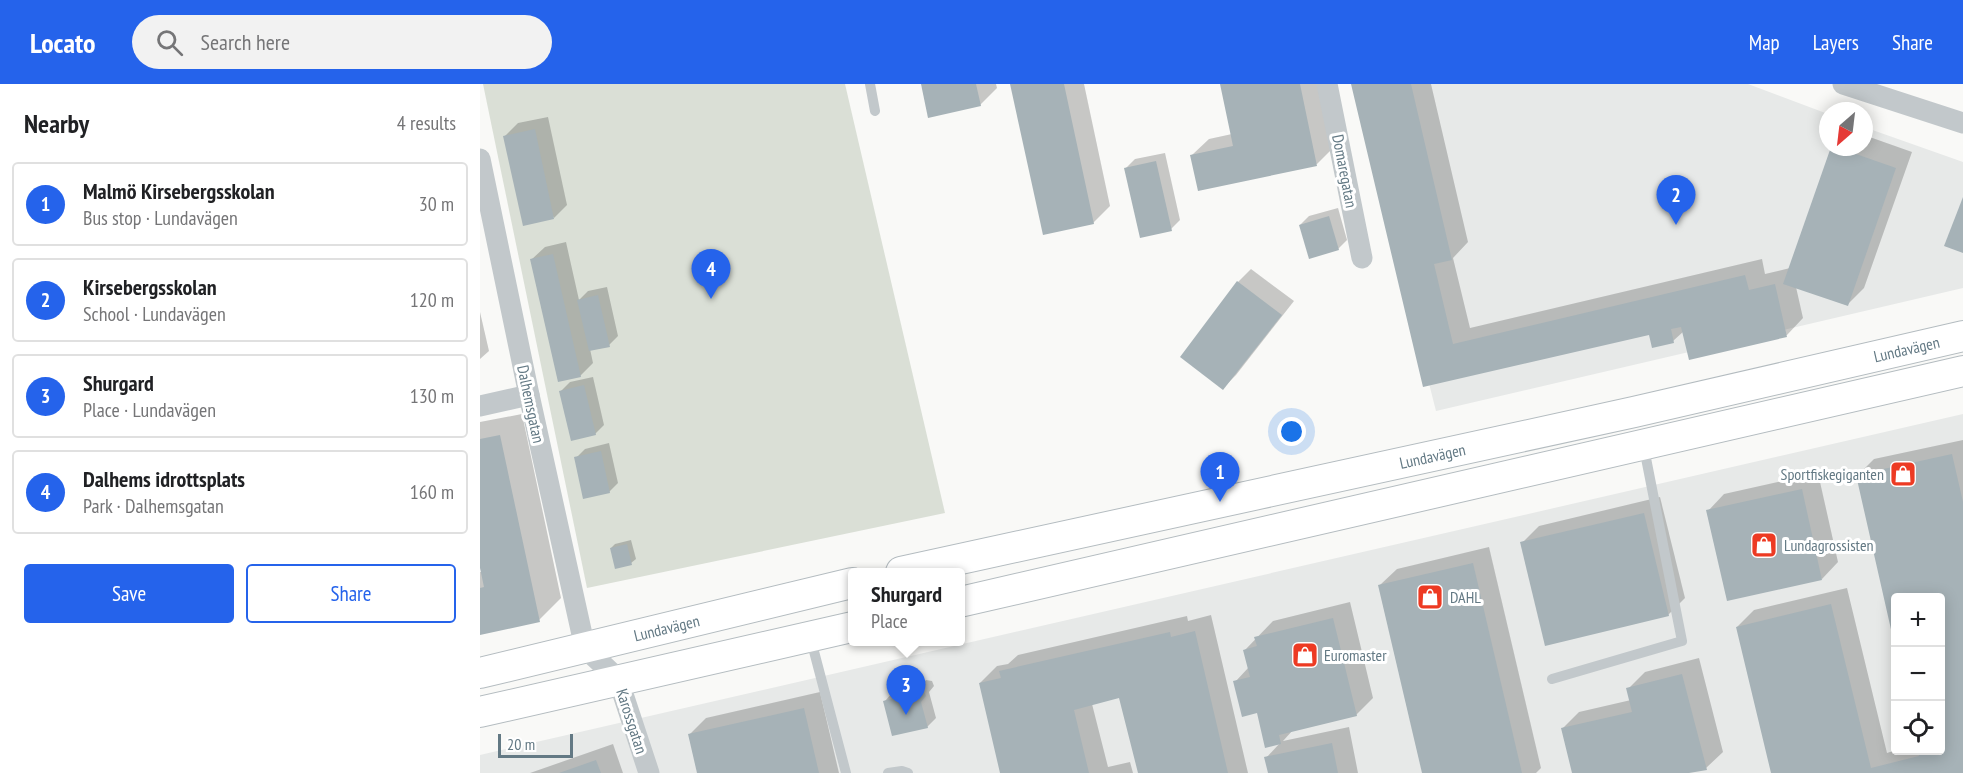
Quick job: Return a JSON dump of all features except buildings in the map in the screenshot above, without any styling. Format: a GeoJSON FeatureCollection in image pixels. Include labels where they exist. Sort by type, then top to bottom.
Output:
{"type":"FeatureCollection","features":[{"type":"Feature","properties":{"kind":"main road","name":"Lundavägen"},"geometry":{"type":"LineString","coordinates":[[924,568],[1600,419],[1963,336]]}},
{"type":"Feature","properties":{"kind":"main road","name":"Lundavägen"},"geometry":{"type":"LineString","coordinates":[[965,601],[1963,370]]}},
{"type":"Feature","properties":{"kind":"main road","name":"Lundavägen"},"geometry":{"type":"LineString","coordinates":[[480,673],[848,584]]}},
{"type":"Feature","properties":{"kind":"main road"},"geometry":{"type":"LineString","coordinates":[[480,712],[848,628]]}},
{"type":"Feature","properties":{"kind":"street","name":"Domaregatan"},"geometry":{"type":"LineString","coordinates":[[1328,84],[1362,258]]}},
{"type":"Feature","properties":{"kind":"street"},"geometry":{"type":"LineString","coordinates":[[1843,84],[1963,123]]}},
{"type":"Feature","properties":{"kind":"street","name":"Dalhemsgatan"},"geometry":{"type":"LineString","coordinates":[[480,159],[585,648]]}},
{"type":"Feature","properties":{"kind":"street"},"geometry":{"type":"LineString","coordinates":[[480,406],[529,395]]}},
{"type":"Feature","properties":{"kind":"street","name":"Karossgatan"},"geometry":{"type":"LineString","coordinates":[[585,648],[618,679],[649,773]]}},
{"type":"Feature","properties":{"kind":"lane"},"geometry":{"type":"LineString","coordinates":[[870,84],[875,111]]}},
{"type":"Feature","properties":{"kind":"lane"},"geometry":{"type":"LineString","coordinates":[[1552,679],[1682,641],[1643,444]]}},
{"type":"Feature","properties":{"kind":"lane"},"geometry":{"type":"LineString","coordinates":[[810,636],[846,773]]}},
{"type":"Feature","properties":{"kind":"lane"},"geometry":{"type":"LineString","coordinates":[[888,773],[902,771],[908,773]]}},
{"type":"Feature","properties":{"kind":"shaded area"},"geometry":{"type":"Polygon","coordinates":[[[483,84],[845,84],[945,513],[587,588],[483,84]]]}},
{"type":"Feature","properties":{"kind":"shaded area"},"geometry":{"type":"Polygon","coordinates":[[[1353,84],[1748,84],[1819,111],[1819,156],[1873,156],[1873,130],[1963,162],[1963,288],[1436,411],[1353,84]]]}},
{"type":"Feature","properties":{"kind":"shaded area"},"geometry":{"type":"Polygon","coordinates":[[[1963,414],[1963,773],[480,773],[480,755],[954,646],[965,646],[965,643],[1963,414]]]}},
{"type":"Feature","properties":{"kind":"place","name":"Kirsebergsskolan"},"geometry":{"type":"Point","coordinates":[1676,225]}},
{"type":"Feature","properties":{"kind":"place","name":"Dalhems idrottsplats"},"geometry":{"type":"Point","coordinates":[711,299]}},
{"type":"Feature","properties":{"kind":"place","name":"Sportfiskegiganten"},"geometry":{"type":"Point","coordinates":[1903,474]}},
{"type":"Feature","properties":{"kind":"place","name":"Malmö Kirsebergsskolan"},"geometry":{"type":"Point","coordinates":[1220,502]}},
{"type":"Feature","properties":{"kind":"place","name":"Lundagrossisten"},"geometry":{"type":"Point","coordinates":[1764,545]}},
{"type":"Feature","properties":{"kind":"place","name":"DAHL"},"geometry":{"type":"Point","coordinates":[1430,597]}},
{"type":"Feature","properties":{"kind":"place","name":"Euromaster"},"geometry":{"type":"Point","coordinates":[1305,655]}},
{"type":"Feature","properties":{"kind":"place","name":"Shurgard"},"geometry":{"type":"Point","coordinates":[906,715]}}]}
